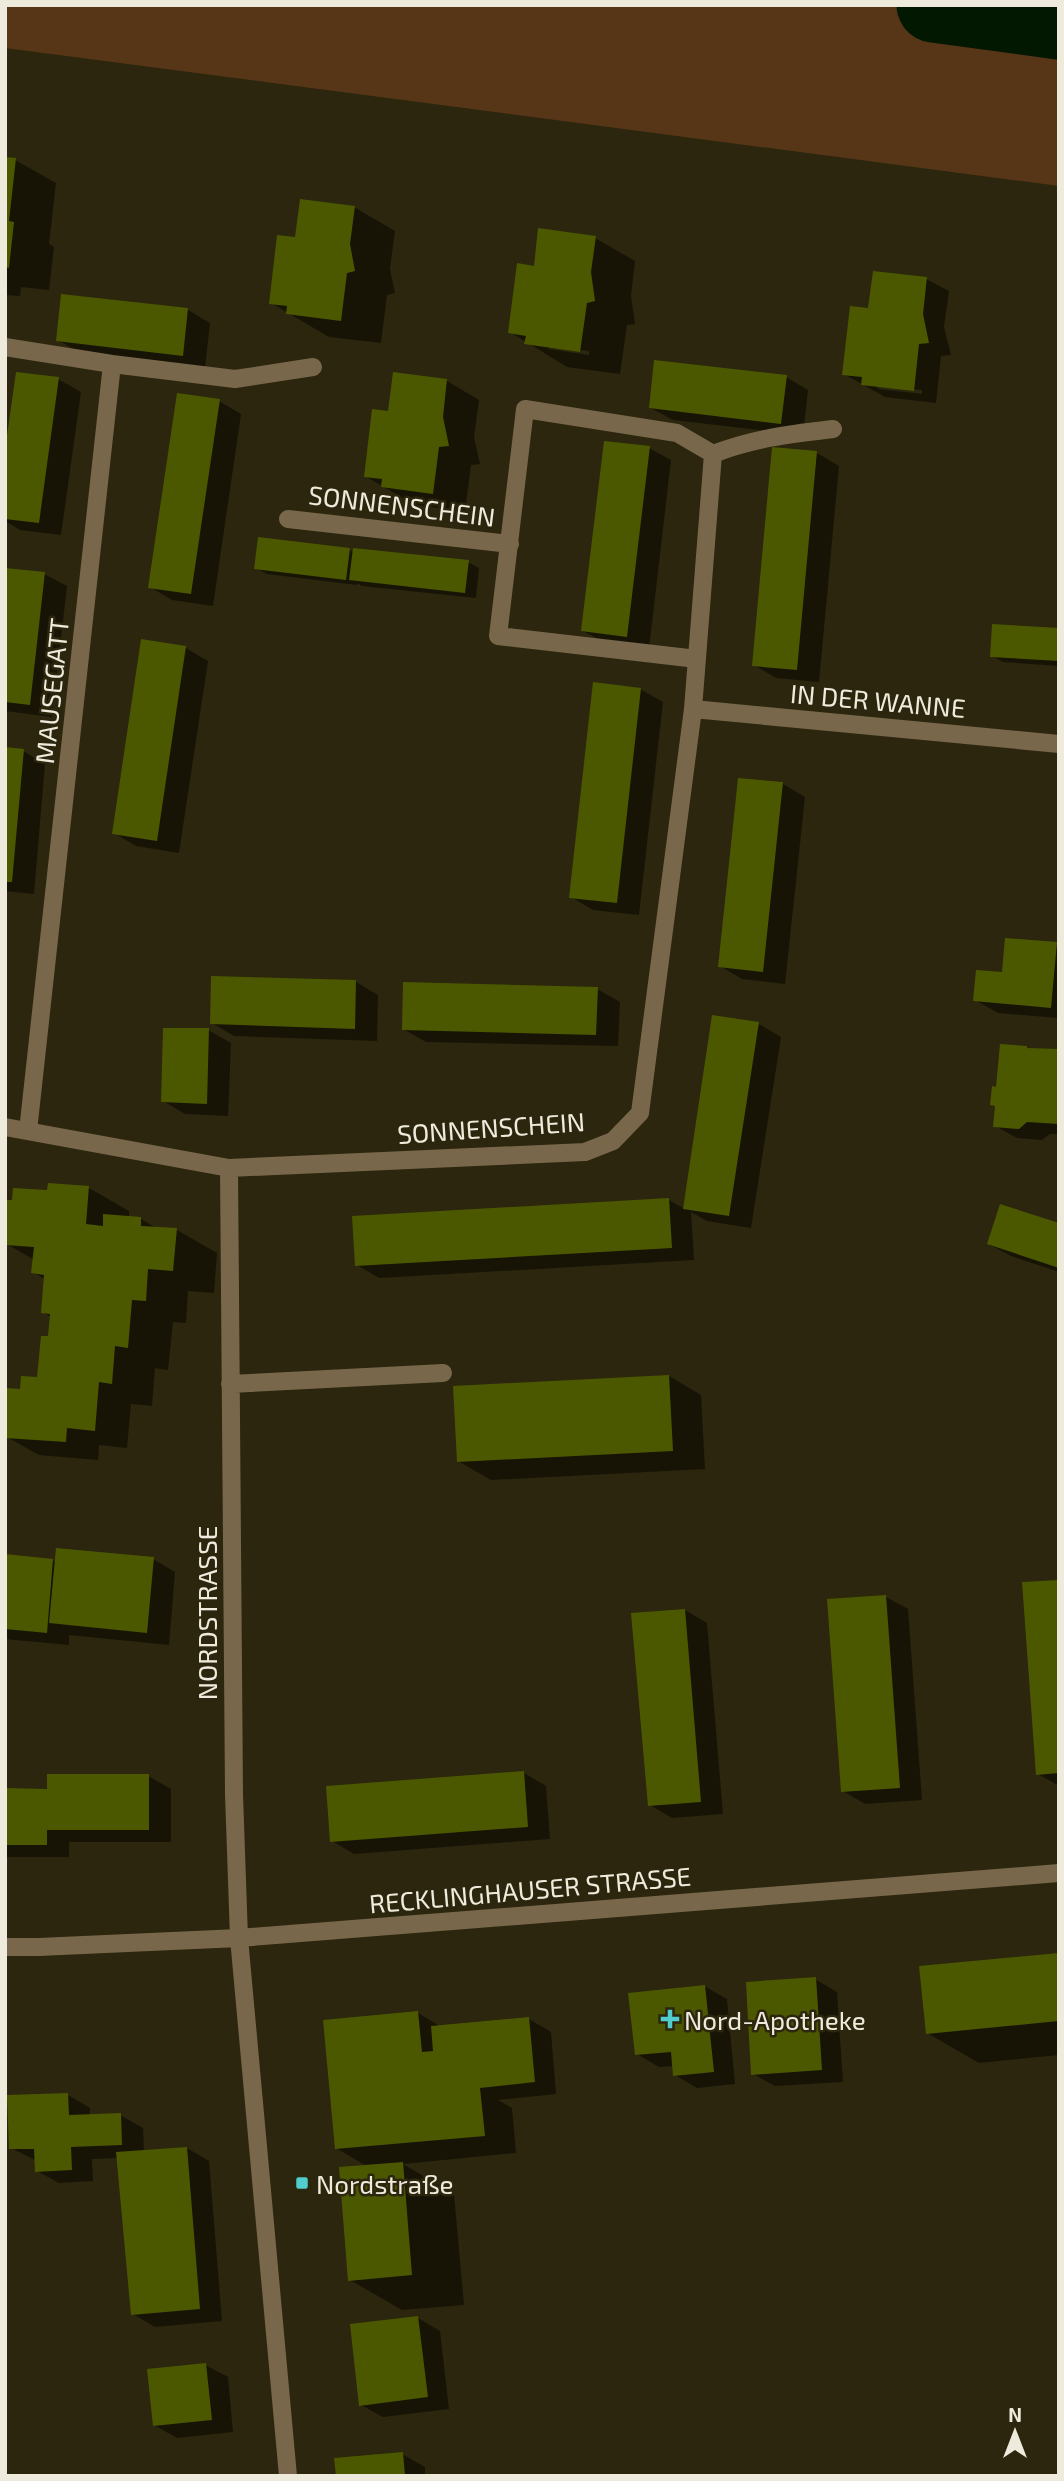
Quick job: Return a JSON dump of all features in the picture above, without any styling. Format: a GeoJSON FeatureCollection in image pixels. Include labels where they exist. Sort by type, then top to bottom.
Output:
{"type":"FeatureCollection","features":[{"type":"Feature","properties":{"kind":"street"},"geometry":{"type":"LineString","coordinates":[[5,347],[112,364],[236,379],[313,367]]}},
{"type":"Feature","properties":{"kind":"street","name":"MAUSEGATT"},"geometry":{"type":"LineString","coordinates":[[28,1131],[112,364]]}},
{"type":"Feature","properties":{"kind":"street","name":"SONNENSCHEIN"},"geometry":{"type":"LineString","coordinates":[[5,1126],[229,1168],[585,1152],[613,1141],[640,1114],[693,709],[713,454],[677,433],[525,409],[498,636],[696,659]]}},
{"type":"Feature","properties":{"kind":"street"},"geometry":{"type":"LineString","coordinates":[[713,454],[743,442],[833,429]]}},
{"type":"Feature","properties":{"kind":"street","name":"SONNENSCHEIN"},"geometry":{"type":"LineString","coordinates":[[288,519],[510,544]]}},
{"type":"Feature","properties":{"kind":"street","name":"IN DER WANNE"},"geometry":{"type":"LineString","coordinates":[[693,709],[1059,744]]}},
{"type":"Feature","properties":{"kind":"street","name":"NORDSTRASSE"},"geometry":{"type":"LineString","coordinates":[[229,1168],[234,1794],[239,1938],[288,2476]]}},
{"type":"Feature","properties":{"kind":"street"},"geometry":{"type":"LineString","coordinates":[[230,1384],[443,1373]]}},
{"type":"Feature","properties":{"kind":"street","name":"RECKLINGHAUSER STRASSE"},"geometry":{"type":"LineString","coordinates":[[5,1947],[239,1938],[1059,1873]]}},
{"type":"Feature","properties":{"kind":"shaded area"},"geometry":{"type":"Polygon","coordinates":[[[5,5],[1059,5],[1059,186],[5,48],[5,5]]]}},
{"type":"Feature","properties":{"kind":"building"},"geometry":{"type":"Polygon","coordinates":[[[5,157],[16,158],[9,221],[14,222],[9,268],[5,267],[5,157]]]}},
{"type":"Feature","properties":{"kind":"building"},"geometry":{"type":"Polygon","coordinates":[[[300,199],[355,206],[350,244],[355,271],[347,273],[341,321],[286,314],[287,306],[269,304],[277,235],[295,237],[300,199]]]}},
{"type":"Feature","properties":{"kind":"building"},"geometry":{"type":"Polygon","coordinates":[[[538,228],[596,236],[591,272],[595,301],[587,303],[580,352],[524,344],[526,336],[508,333],[517,263],[534,266],[538,228]]]}},
{"type":"Feature","properties":{"kind":"building"},"geometry":{"type":"Polygon","coordinates":[[[873,271],[927,277],[923,314],[929,343],[919,344],[914,391],[861,385],[862,377],[842,375],[850,306],[868,308],[873,271]]]}},
{"type":"Feature","properties":{"kind":"building"},"geometry":{"type":"Polygon","coordinates":[[[61,294],[188,308],[183,356],[56,341],[61,294]]]}},
{"type":"Feature","properties":{"kind":"building"},"geometry":{"type":"Polygon","coordinates":[[[654,360],[787,375],[781,424],[649,408],[654,360]]]}},
{"type":"Feature","properties":{"kind":"building"},"geometry":{"type":"Polygon","coordinates":[[[16,372],[59,377],[39,523],[5,519],[5,450],[16,372]]]}},
{"type":"Feature","properties":{"kind":"building"},"geometry":{"type":"Polygon","coordinates":[[[393,372],[447,379],[443,417],[449,446],[439,447],[433,494],[381,487],[382,479],[364,477],[372,409],[388,411],[393,372]]]}},
{"type":"Feature","properties":{"kind":"building"},"geometry":{"type":"Polygon","coordinates":[[[177,393],[220,399],[191,594],[148,588],[177,393]]]}},
{"type":"Feature","properties":{"kind":"building"},"geometry":{"type":"Polygon","coordinates":[[[604,441],[650,446],[627,637],[581,631],[604,441]]]}},
{"type":"Feature","properties":{"kind":"building"},"geometry":{"type":"Polygon","coordinates":[[[772,447],[817,451],[797,670],[752,666],[772,447]]]}},
{"type":"Feature","properties":{"kind":"building"},"geometry":{"type":"Polygon","coordinates":[[[258,537],[350,548],[346,580],[254,569],[258,537]]]}},
{"type":"Feature","properties":{"kind":"building"},"geometry":{"type":"Polygon","coordinates":[[[353,548],[469,560],[465,593],[349,580],[353,548]]]}},
{"type":"Feature","properties":{"kind":"building"},"geometry":{"type":"Polygon","coordinates":[[[5,568],[45,572],[30,705],[5,702],[5,568]]]}},
{"type":"Feature","properties":{"kind":"building"},"geometry":{"type":"Polygon","coordinates":[[[992,624],[1059,628],[1059,661],[990,657],[992,624]]]}},
{"type":"Feature","properties":{"kind":"building"},"geometry":{"type":"Polygon","coordinates":[[[141,639],[186,646],[157,841],[112,834],[141,639]]]}},
{"type":"Feature","properties":{"kind":"building"},"geometry":{"type":"Polygon","coordinates":[[[593,682],[641,688],[617,903],[569,898],[593,682]]]}},
{"type":"Feature","properties":{"kind":"building"},"geometry":{"type":"Polygon","coordinates":[[[5,747],[24,749],[12,882],[5,882],[5,747]]]}},
{"type":"Feature","properties":{"kind":"building"},"geometry":{"type":"Polygon","coordinates":[[[738,778],[783,782],[763,972],[718,967],[738,778]]]}},
{"type":"Feature","properties":{"kind":"building"},"geometry":{"type":"Polygon","coordinates":[[[1005,938],[1057,942],[1051,1008],[973,1001],[976,970],[1002,972],[1005,938]]]}},
{"type":"Feature","properties":{"kind":"building"},"geometry":{"type":"Polygon","coordinates":[[[211,976],[356,980],[355,1029],[210,1024],[211,976]]]}},
{"type":"Feature","properties":{"kind":"building"},"geometry":{"type":"Polygon","coordinates":[[[403,982],[598,987],[596,1035],[402,1030],[403,982]]]}},
{"type":"Feature","properties":{"kind":"building"},"geometry":{"type":"Polygon","coordinates":[[[712,1015],[759,1022],[729,1216],[683,1209],[712,1015]]]}},
{"type":"Feature","properties":{"kind":"building"},"geometry":{"type":"Polygon","coordinates":[[[163,1028],[209,1028],[207,1104],[161,1102],[163,1028]]]}},
{"type":"Feature","properties":{"kind":"building"},"geometry":{"type":"Polygon","coordinates":[[[1000,1044],[1059,1049],[1059,1124],[1027,1122],[1019,1129],[993,1127],[995,1106],[990,1105],[992,1086],[996,1087],[1000,1044]]]}},
{"type":"Feature","properties":{"kind":"building"},"geometry":{"type":"Polygon","coordinates":[[[48,1183],[89,1186],[86,1224],[103,1226],[103,1214],[141,1217],[141,1226],[177,1228],[173,1271],[148,1269],[146,1301],[132,1300],[128,1348],[115,1346],[112,1384],[99,1382],[95,1431],[67,1428],[66,1442],[5,1438],[5,1388],[20,1389],[21,1376],[37,1377],[41,1336],[48,1336],[50,1314],[41,1313],[44,1275],[31,1273],[34,1247],[5,1245],[5,1200],[12,1200],[13,1188],[47,1190],[48,1183]]]}},
{"type":"Feature","properties":{"kind":"building"},"geometry":{"type":"Polygon","coordinates":[[[669,1198],[672,1248],[355,1266],[352,1216],[669,1198]]]}},
{"type":"Feature","properties":{"kind":"building"},"geometry":{"type":"Polygon","coordinates":[[[1000,1204],[1059,1223],[1059,1268],[987,1244],[1000,1204]]]}},
{"type":"Feature","properties":{"kind":"building"},"geometry":{"type":"Polygon","coordinates":[[[669,1375],[673,1451],[457,1462],[453,1386],[669,1375]]]}},
{"type":"Feature","properties":{"kind":"building"},"geometry":{"type":"Polygon","coordinates":[[[56,1548],[154,1557],[147,1633],[49,1623],[56,1548]]]}},
{"type":"Feature","properties":{"kind":"building"},"geometry":{"type":"Polygon","coordinates":[[[5,1554],[53,1559],[47,1633],[5,1629],[5,1554]]]}},
{"type":"Feature","properties":{"kind":"building"},"geometry":{"type":"Polygon","coordinates":[[[1059,1580],[1059,1773],[1036,1775],[1022,1582],[1059,1580]]]}},
{"type":"Feature","properties":{"kind":"building"},"geometry":{"type":"Polygon","coordinates":[[[886,1595],[900,1788],[841,1792],[827,1599],[886,1595]]]}},
{"type":"Feature","properties":{"kind":"building"},"geometry":{"type":"Polygon","coordinates":[[[685,1609],[701,1802],[648,1806],[631,1613],[685,1609]]]}},
{"type":"Feature","properties":{"kind":"building"},"geometry":{"type":"Polygon","coordinates":[[[524,1771],[528,1827],[330,1842],[326,1786],[524,1771]]]}},
{"type":"Feature","properties":{"kind":"building"},"geometry":{"type":"Polygon","coordinates":[[[47,1774],[149,1774],[149,1830],[47,1830],[47,1845],[5,1845],[5,1788],[47,1789],[47,1774]]]}},
{"type":"Feature","properties":{"kind":"building"},"geometry":{"type":"Polygon","coordinates":[[[1059,1953],[1059,2021],[926,2034],[919,1966],[1059,1953]]]}},
{"type":"Feature","properties":{"kind":"building"},"geometry":{"type":"Polygon","coordinates":[[[816,1977],[822,2070],[751,2075],[746,1982],[816,1977]]]}},
{"type":"Feature","properties":{"kind":"building","name":"Nord-Apotheke"},"geometry":{"type":"Polygon","coordinates":[[[705,1985],[714,2072],[673,2076],[671,2052],[635,2055],[628,1993],[705,1985]]]}},
{"type":"Feature","properties":{"kind":"building"},"geometry":{"type":"Polygon","coordinates":[[[418,2011],[422,2052],[433,2051],[431,2026],[529,2017],[535,2082],[480,2088],[485,2136],[335,2149],[323,2020],[418,2011]]]}},
{"type":"Feature","properties":{"kind":"building"},"geometry":{"type":"Polygon","coordinates":[[[68,2093],[69,2115],[121,2113],[122,2145],[71,2147],[72,2170],[35,2172],[34,2149],[9,2149],[7,2095],[68,2093]]]}},
{"type":"Feature","properties":{"kind":"building"},"geometry":{"type":"Polygon","coordinates":[[[187,2147],[200,2309],[131,2315],[116,2152],[187,2147]]]}},
{"type":"Feature","properties":{"kind":"building"},"geometry":{"type":"Polygon","coordinates":[[[403,2162],[412,2275],[348,2281],[339,2167],[403,2162]]]}},
{"type":"Feature","properties":{"kind":"building"},"geometry":{"type":"Polygon","coordinates":[[[418,2316],[428,2397],[359,2406],[350,2324],[418,2316]]]}},
{"type":"Feature","properties":{"kind":"building"},"geometry":{"type":"Polygon","coordinates":[[[206,2363],[212,2420],[153,2426],[147,2369],[206,2363]]]}},
{"type":"Feature","properties":{"kind":"building"},"geometry":{"type":"Polygon","coordinates":[[[403,2452],[405,2476],[336,2476],[334,2458],[403,2452]]]}},
{"type":"Feature","properties":{"kind":"waterway"},"geometry":{"type":"LineString","coordinates":[[934,5],[1059,22]]}},
{"type":"Feature","properties":{"kind":"place","name":"Nord-Apotheke"},"geometry":{"type":"Point","coordinates":[670,2019]}},
{"type":"Feature","properties":{"kind":"place","name":"Nordstraße"},"geometry":{"type":"Point","coordinates":[302,2183]}}]}
